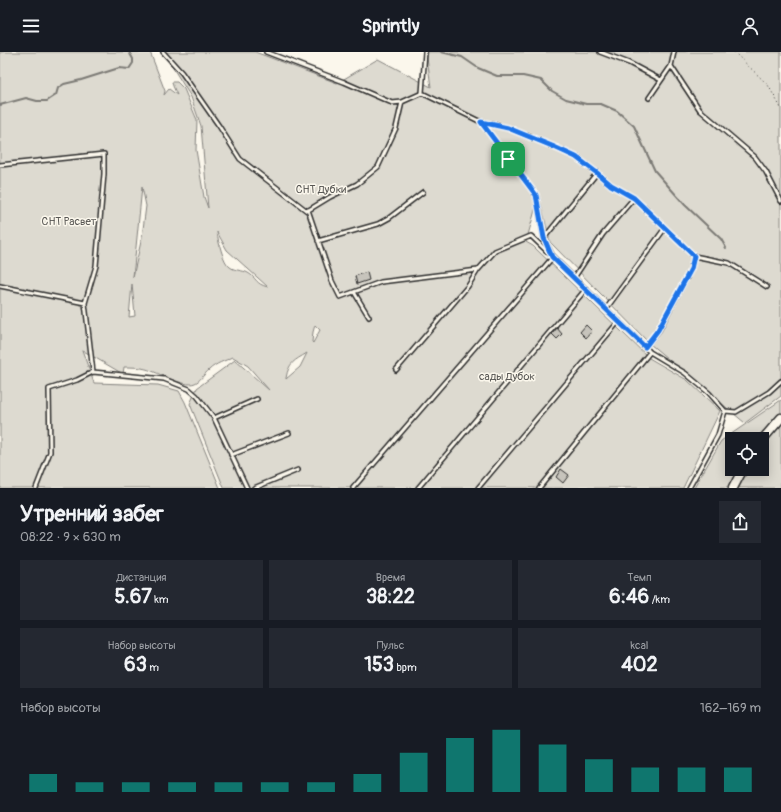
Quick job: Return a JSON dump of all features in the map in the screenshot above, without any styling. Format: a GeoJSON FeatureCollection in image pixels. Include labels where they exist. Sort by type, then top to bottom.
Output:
{"type":"FeatureCollection","features":[{"type":"Feature","properties":{"kind":"street"},"geometry":{"type":"LineString","coordinates":[[769,432],[781,418]]}},
{"type":"Feature","properties":{"kind":"street"},"geometry":{"type":"LineString","coordinates":[[733,488],[739,476]]}},
{"type":"Feature","properties":{"kind":"lane"},"geometry":{"type":"LineString","coordinates":[[163,52],[182,73],[240,159],[307,211],[308,210]]}},
{"type":"Feature","properties":{"kind":"lane"},"geometry":{"type":"LineString","coordinates":[[266,52],[344,82],[392,103],[402,102],[422,93]]}},
{"type":"Feature","properties":{"kind":"lane"},"geometry":{"type":"LineString","coordinates":[[422,93],[425,52]]}},
{"type":"Feature","properties":{"kind":"lane"},"geometry":{"type":"LineString","coordinates":[[600,52],[629,63],[661,80]]}},
{"type":"Feature","properties":{"kind":"lane"},"geometry":{"type":"LineString","coordinates":[[649,98],[671,66],[674,52]]}},
{"type":"Feature","properties":{"kind":"lane"},"geometry":{"type":"LineString","coordinates":[[671,66],[700,110],[755,157],[766,172],[781,201]]}},
{"type":"Feature","properties":{"kind":"lane"},"geometry":{"type":"LineString","coordinates":[[422,93],[481,122],[508,128],[576,157],[611,185],[634,198],[694,256],[729,263],[768,287]]}},
{"type":"Feature","properties":{"kind":"lane"},"geometry":{"type":"LineString","coordinates":[[308,210],[357,184],[378,166],[396,128],[402,102]]}},
{"type":"Feature","properties":{"kind":"lane"},"geometry":{"type":"LineString","coordinates":[[481,122],[536,195],[544,238],[552,257]]}},
{"type":"Feature","properties":{"kind":"lane"},"geometry":{"type":"LineString","coordinates":[[0,164],[104,154],[104,174],[96,266],[85,303],[93,372]]}},
{"type":"Feature","properties":{"kind":"lane"},"geometry":{"type":"LineString","coordinates":[[544,238],[597,173]]}},
{"type":"Feature","properties":{"kind":"lane"},"geometry":{"type":"LineString","coordinates":[[318,241],[378,224],[389,218],[423,192]]}},
{"type":"Feature","properties":{"kind":"lane"},"geometry":{"type":"LineString","coordinates":[[574,278],[603,234],[634,198]]}},
{"type":"Feature","properties":{"kind":"lane"},"geometry":{"type":"LineString","coordinates":[[308,210],[332,281],[340,297],[381,282],[478,270]]}},
{"type":"Feature","properties":{"kind":"lane"},"geometry":{"type":"LineString","coordinates":[[606,309],[665,228]]}},
{"type":"Feature","properties":{"kind":"lane"},"geometry":{"type":"LineString","coordinates":[[396,370],[468,286],[478,270],[495,251],[531,236],[650,352],[685,373],[709,393],[725,411],[736,412],[769,392],[781,381]]}},
{"type":"Feature","properties":{"kind":"lane"},"geometry":{"type":"LineString","coordinates":[[645,347],[658,330],[691,269],[694,256]]}},
{"type":"Feature","properties":{"kind":"lane"},"geometry":{"type":"LineString","coordinates":[[353,488],[552,257]]}},
{"type":"Feature","properties":{"kind":"lane"},"geometry":{"type":"LineString","coordinates":[[0,286],[85,303]]}},
{"type":"Feature","properties":{"kind":"lane"},"geometry":{"type":"LineString","coordinates":[[418,488],[586,289]]}},
{"type":"Feature","properties":{"kind":"lane"},"geometry":{"type":"LineString","coordinates":[[354,292],[369,317]]}},
{"type":"Feature","properties":{"kind":"lane"},"geometry":{"type":"LineString","coordinates":[[478,488],[619,321]]}},
{"type":"Feature","properties":{"kind":"lane"},"geometry":{"type":"LineString","coordinates":[[539,488],[650,352]]}},
{"type":"Feature","properties":{"kind":"lane"},"geometry":{"type":"LineString","coordinates":[[36,488],[50,452],[49,389],[77,380],[93,372],[164,379],[189,389],[197,396],[214,418],[247,488]]}},
{"type":"Feature","properties":{"kind":"lane"},"geometry":{"type":"LineString","coordinates":[[214,418],[257,399]]}},
{"type":"Feature","properties":{"kind":"lane"},"geometry":{"type":"LineString","coordinates":[[690,488],[718,435],[725,411]]}},
{"type":"Feature","properties":{"kind":"lane"},"geometry":{"type":"LineString","coordinates":[[231,455],[289,433]]}},
{"type":"Feature","properties":{"kind":"lane"},"geometry":{"type":"LineString","coordinates":[[254,488],[298,470]]}},
{"type":"Feature","properties":{"kind":"path"},"geometry":{"type":"LineString","coordinates":[[734,52],[768,85],[781,108]]}},
{"type":"Feature","properties":{"kind":"green space"},"geometry":{"type":"Polygon","coordinates":[[[0,52],[150,52],[165,91],[164,95],[169,89],[177,95],[172,82],[177,82],[184,89],[197,120],[196,150],[204,197],[208,208],[201,126],[191,97],[163,52],[255,52],[337,83],[378,59],[431,87],[427,58],[428,52],[781,52],[781,396],[745,423],[650,344],[550,242],[539,196],[526,242],[533,246],[649,358],[687,380],[720,411],[683,488],[224,488],[190,404],[197,388],[235,360],[269,390],[248,366],[233,357],[221,362],[207,371],[197,382],[190,384],[178,382],[141,368],[124,367],[123,374],[82,350],[94,383],[158,385],[179,391],[185,402],[220,488],[0,488],[0,52]],[[142,187],[133,277],[142,237],[146,206],[142,187]],[[217,232],[221,251],[227,265],[234,269],[248,273],[258,283],[268,287],[227,250],[217,232]],[[132,284],[129,317],[135,316],[132,284]],[[315,325],[313,332],[313,343],[320,330],[315,325]],[[307,353],[293,362],[289,368],[286,379],[300,367],[307,353]]]}},
{"type":"Feature","properties":{"kind":"green space"},"geometry":{"type":"Polygon","coordinates":[[[781,400],[781,488],[694,488],[721,441],[725,438],[725,476],[769,476],[769,432],[734,432],[781,400]]]}},
{"type":"Feature","properties":{"kind":"building"},"geometry":{"type":"Polygon","coordinates":[[[367,272],[369,280],[357,284],[355,276],[367,272]]]}},
{"type":"Feature","properties":{"kind":"building"},"geometry":{"type":"Polygon","coordinates":[[[586,325],[592,331],[586,338],[580,332],[586,325]]]}},
{"type":"Feature","properties":{"kind":"building"},"geometry":{"type":"Polygon","coordinates":[[[557,328],[562,334],[557,339],[552,334],[557,328]]]}},
{"type":"Feature","properties":{"kind":"building"},"geometry":{"type":"Polygon","coordinates":[[[561,469],[569,475],[563,483],[556,477],[561,469]]]}},
{"type":"Feature","properties":{"kind":"waterway"},"geometry":{"type":"LineString","coordinates":[[0,105],[26,98],[37,101],[47,101],[56,95],[58,88],[64,84],[119,68],[129,69],[133,63],[133,59],[129,52]]}},
{"type":"Feature","properties":{"kind":"waterway"},"geometry":{"type":"LineString","coordinates":[[441,52],[462,57],[478,68],[497,76],[523,76],[541,80],[552,91],[566,99],[586,104],[601,104],[617,111],[634,126],[655,171],[685,205],[721,239],[726,248]]}},
{"type":"Feature","properties":{"kind":"route"},"geometry":{"type":"LineString","coordinates":[[481,122],[508,128],[576,157],[611,185],[634,198],[694,256],[691,269],[658,330],[645,347],[552,257],[544,238],[536,195],[508,159],[481,122]]}},
{"type":"Feature","properties":{"kind":"park label","name":"СНТ Дубки"},"geometry":{"type":"Point","coordinates":[321,189]}},
{"type":"Feature","properties":{"kind":"park label","name":"СНТ Расвет"},"geometry":{"type":"Point","coordinates":[69,221]}},
{"type":"Feature","properties":{"kind":"park label","name":"сады Дубок"},"geometry":{"type":"Point","coordinates":[507,376]}}]}
